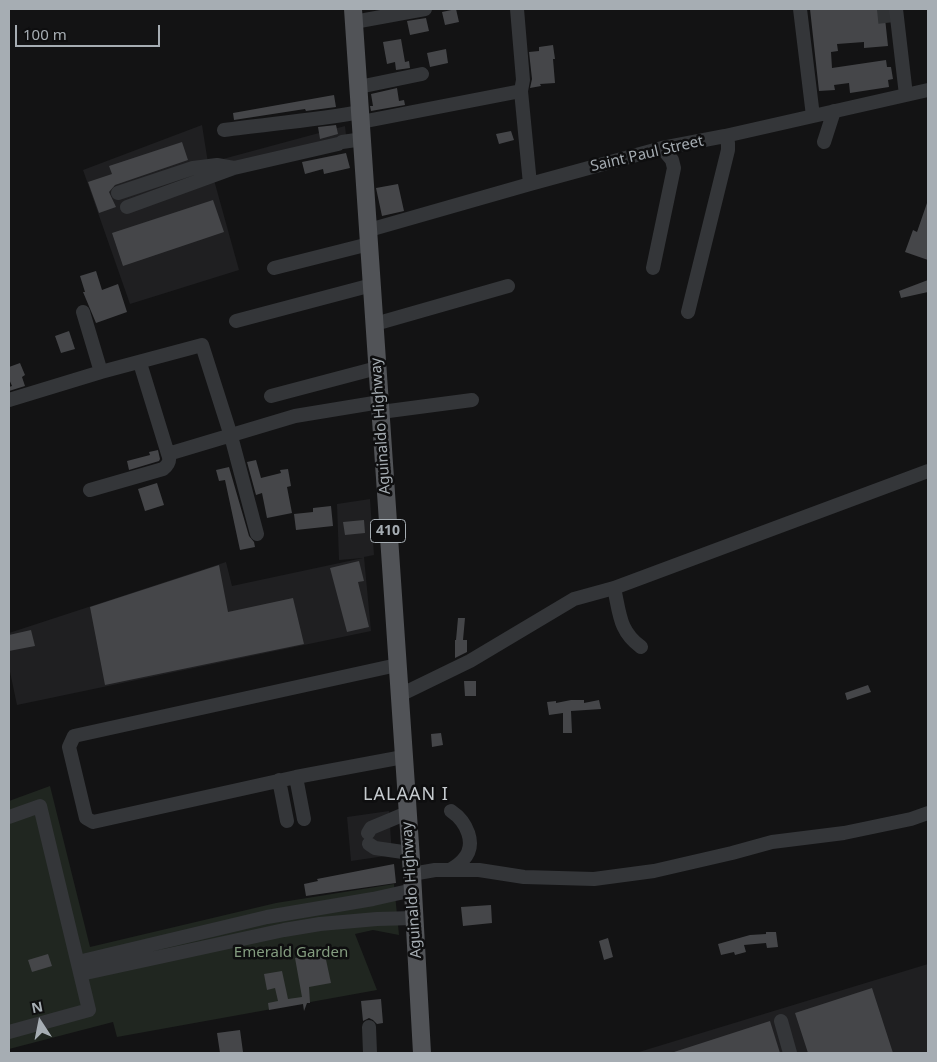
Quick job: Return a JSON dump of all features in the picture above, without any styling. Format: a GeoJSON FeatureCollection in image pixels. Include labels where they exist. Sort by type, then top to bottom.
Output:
{"type":"FeatureCollection","features":[{"type":"Feature","properties":{"kind":"main road","name":"Aguinaldo Highway"},"geometry":{"type":"LineString","coordinates":[[353,15],[362,124],[422,1053]]}},
{"type":"Feature","properties":{"kind":"street"},"geometry":{"type":"LineString","coordinates":[[353,15],[425,9]]}},
{"type":"Feature","properties":{"kind":"street"},"geometry":{"type":"LineString","coordinates":[[517,9],[523,80],[521,91],[530,184]]}},
{"type":"Feature","properties":{"kind":"street"},"geometry":{"type":"LineString","coordinates":[[800,9],[813,116]]}},
{"type":"Feature","properties":{"kind":"street"},"geometry":{"type":"LineString","coordinates":[[896,9],[906,95]]}},
{"type":"Feature","properties":{"kind":"street"},"geometry":{"type":"LineString","coordinates":[[886,29],[899,39]]}},
{"type":"Feature","properties":{"kind":"street"},"geometry":{"type":"LineString","coordinates":[[359,87],[422,74]]}},
{"type":"Feature","properties":{"kind":"street","name":"Saint Paul Street"},"geometry":{"type":"LineString","coordinates":[[274,268],[530,184],[662,148],[725,136],[928,90]]}},
{"type":"Feature","properties":{"kind":"street"},"geometry":{"type":"LineString","coordinates":[[224,130],[281,122],[362,124],[521,91]]}},
{"type":"Feature","properties":{"kind":"street"},"geometry":{"type":"LineString","coordinates":[[824,142],[834,112]]}},
{"type":"Feature","properties":{"kind":"street"},"geometry":{"type":"LineString","coordinates":[[127,207],[234,168],[340,143],[362,124]]}},
{"type":"Feature","properties":{"kind":"street"},"geometry":{"type":"LineString","coordinates":[[688,312],[728,150],[725,136]]}},
{"type":"Feature","properties":{"kind":"street"},"geometry":{"type":"LineString","coordinates":[[653,268],[674,168],[672,160],[662,148]]}},
{"type":"Feature","properties":{"kind":"street"},"geometry":{"type":"LineString","coordinates":[[118,193],[193,168],[217,165],[234,168]]}},
{"type":"Feature","properties":{"kind":"street"},"geometry":{"type":"LineString","coordinates":[[236,321],[372,285]]}},
{"type":"Feature","properties":{"kind":"street"},"geometry":{"type":"LineString","coordinates":[[375,324],[508,286]]}},
{"type":"Feature","properties":{"kind":"street"},"geometry":{"type":"LineString","coordinates":[[83,312],[102,372]]}},
{"type":"Feature","properties":{"kind":"street"},"geometry":{"type":"LineString","coordinates":[[9,400],[202,345],[231,436],[257,534]]}},
{"type":"Feature","properties":{"kind":"street"},"geometry":{"type":"LineString","coordinates":[[90,490],[163,469],[168,464],[170,458],[140,363]]}},
{"type":"Feature","properties":{"kind":"street"},"geometry":{"type":"LineString","coordinates":[[271,396],[377,368]]}},
{"type":"Feature","properties":{"kind":"street"},"geometry":{"type":"LineString","coordinates":[[168,454],[295,416],[472,400]]}},
{"type":"Feature","properties":{"kind":"street"},"geometry":{"type":"LineString","coordinates":[[398,696],[470,661],[574,599],[614,588],[928,471]]}},
{"type":"Feature","properties":{"kind":"street"},"geometry":{"type":"LineString","coordinates":[[614,588],[626,632],[630,639],[642,647]]}},
{"type":"Feature","properties":{"kind":"street"},"geometry":{"type":"LineString","coordinates":[[397,665],[74,736],[69,747],[86,818],[93,822],[279,780],[403,757]]}},
{"type":"Feature","properties":{"kind":"street"},"geometry":{"type":"LineString","coordinates":[[296,777],[304,819]]}},
{"type":"Feature","properties":{"kind":"street"},"geometry":{"type":"LineString","coordinates":[[279,780],[288,821]]}},
{"type":"Feature","properties":{"kind":"street"},"geometry":{"type":"LineString","coordinates":[[9,817],[40,806],[89,1010],[9,1032]]}},
{"type":"Feature","properties":{"kind":"street"},"geometry":{"type":"LineString","coordinates":[[450,870],[464,860],[470,842],[465,825],[451,811]]}},
{"type":"Feature","properties":{"kind":"street"},"geometry":{"type":"LineString","coordinates":[[407,813],[372,828],[368,839],[375,848],[410,852]]}},
{"type":"Feature","properties":{"kind":"street"},"geometry":{"type":"LineString","coordinates":[[80,968],[267,917],[373,900],[435,870],[479,870],[524,877],[594,879],[654,871],[732,854],[772,842],[844,833],[910,819],[928,813]]}},
{"type":"Feature","properties":{"kind":"street"},"geometry":{"type":"LineString","coordinates":[[80,968],[284,930],[376,919],[414,918]]}},
{"type":"Feature","properties":{"kind":"street"},"geometry":{"type":"LineString","coordinates":[[780,1021],[790,1053]]}},
{"type":"Feature","properties":{"kind":"street"},"geometry":{"type":"LineString","coordinates":[[369,1027],[370,1053]]}},
{"type":"Feature","properties":{"kind":"shaded area"},"geometry":{"type":"Polygon","coordinates":[[[202,125],[208,163],[345,126],[347,144],[214,180],[239,270],[130,304],[83,170],[202,125]]]}},
{"type":"Feature","properties":{"kind":"shaded area"},"geometry":{"type":"Polygon","coordinates":[[[370,499],[374,555],[364,557],[371,631],[17,705],[9,667],[9,633],[226,562],[232,586],[363,558],[339,560],[337,504],[370,499]]]}},
{"type":"Feature","properties":{"kind":"shaded area"},"geometry":{"type":"Polygon","coordinates":[[[389,811],[392,855],[351,861],[347,817],[389,811]]]}},
{"type":"Feature","properties":{"kind":"shaded area"},"geometry":{"type":"Polygon","coordinates":[[[928,964],[928,1053],[639,1052],[928,964]]]}},
{"type":"Feature","properties":{"kind":"green space","name":"Emerald Garden"},"geometry":{"type":"Polygon","coordinates":[[[50,786],[90,947],[276,903],[394,884],[399,935],[373,930],[355,934],[377,990],[117,1037],[113,1022],[9,1049],[9,801],[50,786]]]}},
{"type":"Feature","properties":{"kind":"building"},"geometry":{"type":"Polygon","coordinates":[[[456,9],[459,22],[445,25],[442,12],[456,9]]]}},
{"type":"Feature","properties":{"kind":"building"},"geometry":{"type":"Polygon","coordinates":[[[810,9],[884,9],[888,46],[864,48],[864,42],[837,44],[838,51],[831,52],[832,68],[886,60],[887,67],[891,67],[893,79],[888,80],[889,87],[850,93],[849,83],[834,85],[835,90],[819,91],[810,9]]]}},
{"type":"Feature","properties":{"kind":"building"},"geometry":{"type":"Polygon","coordinates":[[[426,18],[429,31],[410,35],[407,21],[426,18]]]}},
{"type":"Feature","properties":{"kind":"building"},"geometry":{"type":"Polygon","coordinates":[[[401,39],[405,62],[409,61],[410,68],[396,70],[395,62],[387,64],[383,42],[401,39]]]}},
{"type":"Feature","properties":{"kind":"building"},"geometry":{"type":"Polygon","coordinates":[[[553,45],[555,83],[540,84],[541,86],[530,88],[532,79],[529,52],[539,51],[539,47],[553,45]]]}},
{"type":"Feature","properties":{"kind":"building"},"geometry":{"type":"Polygon","coordinates":[[[446,49],[448,63],[430,67],[427,53],[446,49]]]}},
{"type":"Feature","properties":{"kind":"building"},"geometry":{"type":"Polygon","coordinates":[[[397,88],[399,101],[404,100],[405,105],[371,111],[370,106],[373,106],[371,94],[397,88]]]}},
{"type":"Feature","properties":{"kind":"building"},"geometry":{"type":"Polygon","coordinates":[[[334,95],[336,107],[306,111],[305,109],[234,120],[233,113],[334,95]]]}},
{"type":"Feature","properties":{"kind":"building"},"geometry":{"type":"Polygon","coordinates":[[[336,125],[338,134],[320,139],[318,127],[336,125]]]}},
{"type":"Feature","properties":{"kind":"building"},"geometry":{"type":"Polygon","coordinates":[[[511,131],[514,140],[499,144],[496,134],[511,131]]]}},
{"type":"Feature","properties":{"kind":"building"},"geometry":{"type":"Polygon","coordinates":[[[182,142],[188,160],[115,185],[109,192],[116,207],[99,213],[88,182],[112,174],[109,166],[182,142]]]}},
{"type":"Feature","properties":{"kind":"building"},"geometry":{"type":"Polygon","coordinates":[[[346,153],[350,168],[324,174],[323,169],[305,174],[302,162],[346,153]]]}},
{"type":"Feature","properties":{"kind":"building"},"geometry":{"type":"Polygon","coordinates":[[[398,184],[404,211],[382,216],[376,188],[398,184]]]}},
{"type":"Feature","properties":{"kind":"building"},"geometry":{"type":"Polygon","coordinates":[[[213,200],[224,232],[123,266],[112,233],[213,200]]]}},
{"type":"Feature","properties":{"kind":"building"},"geometry":{"type":"Polygon","coordinates":[[[927,203],[928,260],[905,252],[913,230],[917,232],[927,203]]]}},
{"type":"Feature","properties":{"kind":"building"},"geometry":{"type":"Polygon","coordinates":[[[96,271],[102,290],[118,284],[127,312],[96,323],[83,292],[85,292],[80,276],[96,271]]]}},
{"type":"Feature","properties":{"kind":"building"},"geometry":{"type":"Polygon","coordinates":[[[928,280],[928,292],[901,298],[899,291],[928,280]]]}},
{"type":"Feature","properties":{"kind":"building"},"geometry":{"type":"Polygon","coordinates":[[[69,331],[75,349],[61,353],[55,336],[69,331]]]}},
{"type":"Feature","properties":{"kind":"building"},"geometry":{"type":"Polygon","coordinates":[[[20,363],[25,375],[22,377],[25,386],[9,391],[9,387],[12,386],[9,379],[9,367],[20,363]]]}},
{"type":"Feature","properties":{"kind":"building"},"geometry":{"type":"Polygon","coordinates":[[[158,450],[159,461],[129,470],[127,461],[150,455],[149,452],[158,450]]]}},
{"type":"Feature","properties":{"kind":"building"},"geometry":{"type":"Polygon","coordinates":[[[256,460],[261,478],[281,473],[280,470],[288,469],[291,486],[287,487],[292,513],[267,518],[262,493],[256,495],[247,462],[256,460]]]}},
{"type":"Feature","properties":{"kind":"building"},"geometry":{"type":"Polygon","coordinates":[[[229,467],[249,536],[254,542],[255,547],[240,550],[225,480],[219,481],[216,470],[229,467]]]}},
{"type":"Feature","properties":{"kind":"building"},"geometry":{"type":"Polygon","coordinates":[[[157,483],[164,505],[145,511],[138,489],[157,483]]]}},
{"type":"Feature","properties":{"kind":"building"},"geometry":{"type":"Polygon","coordinates":[[[331,506],[333,526],[296,530],[294,514],[313,512],[313,508],[331,506]]]}},
{"type":"Feature","properties":{"kind":"building"},"geometry":{"type":"Polygon","coordinates":[[[364,520],[365,533],[345,535],[343,522],[364,520]]]}},
{"type":"Feature","properties":{"kind":"building"},"geometry":{"type":"Polygon","coordinates":[[[359,561],[364,581],[358,582],[369,627],[347,632],[330,568],[359,561]]]}},
{"type":"Feature","properties":{"kind":"building"},"geometry":{"type":"Polygon","coordinates":[[[219,565],[228,612],[293,598],[304,644],[105,685],[90,607],[219,565]]]}},
{"type":"Feature","properties":{"kind":"building"},"geometry":{"type":"Polygon","coordinates":[[[458,618],[465,618],[463,640],[467,640],[467,652],[455,658],[455,640],[458,618]]]}},
{"type":"Feature","properties":{"kind":"building"},"geometry":{"type":"Polygon","coordinates":[[[31,630],[35,646],[9,651],[9,635],[31,630]]]}},
{"type":"Feature","properties":{"kind":"building"},"geometry":{"type":"Polygon","coordinates":[[[464,681],[476,681],[476,696],[465,696],[464,681]]]}},
{"type":"Feature","properties":{"kind":"building"},"geometry":{"type":"Polygon","coordinates":[[[868,685],[871,692],[847,700],[845,693],[868,685]]]}},
{"type":"Feature","properties":{"kind":"building"},"geometry":{"type":"Polygon","coordinates":[[[584,700],[584,703],[599,700],[601,709],[571,711],[572,733],[563,733],[563,713],[549,715],[547,702],[556,701],[556,703],[584,700]]]}},
{"type":"Feature","properties":{"kind":"building"},"geometry":{"type":"Polygon","coordinates":[[[441,733],[443,745],[432,747],[431,734],[441,733]]]}},
{"type":"Feature","properties":{"kind":"building"},"geometry":{"type":"Polygon","coordinates":[[[394,864],[396,883],[306,896],[304,884],[318,881],[317,879],[394,864]]]}},
{"type":"Feature","properties":{"kind":"building"},"geometry":{"type":"Polygon","coordinates":[[[491,905],[492,923],[463,926],[461,907],[491,905]]]}},
{"type":"Feature","properties":{"kind":"building"},"geometry":{"type":"Polygon","coordinates":[[[766,932],[776,932],[778,947],[767,948],[766,943],[744,945],[746,952],[735,955],[734,952],[721,955],[718,944],[750,935],[766,934],[766,932]]]}},
{"type":"Feature","properties":{"kind":"building"},"geometry":{"type":"Polygon","coordinates":[[[608,938],[613,957],[604,960],[599,941],[608,938]]]}},
{"type":"Feature","properties":{"kind":"building"},"geometry":{"type":"Polygon","coordinates":[[[317,953],[317,957],[325,955],[331,983],[309,987],[310,1003],[307,1003],[304,1011],[303,1004],[269,1010],[268,1003],[278,1001],[275,988],[267,990],[264,974],[282,971],[288,999],[302,997],[295,958],[317,953]]]}},
{"type":"Feature","properties":{"kind":"building"},"geometry":{"type":"Polygon","coordinates":[[[48,954],[52,966],[32,972],[28,960],[48,954]]]}},
{"type":"Feature","properties":{"kind":"building"},"geometry":{"type":"Polygon","coordinates":[[[872,988],[893,1053],[808,1053],[795,1013],[872,988]]]}},
{"type":"Feature","properties":{"kind":"building"},"geometry":{"type":"Polygon","coordinates":[[[381,999],[383,1023],[377,1024],[369,1018],[363,1021],[361,1001],[381,999]]]}},
{"type":"Feature","properties":{"kind":"building"},"geometry":{"type":"Polygon","coordinates":[[[770,1021],[780,1053],[674,1053],[674,1052],[770,1021]]]}},
{"type":"Feature","properties":{"kind":"building"},"geometry":{"type":"Polygon","coordinates":[[[240,1030],[243,1052],[220,1053],[217,1033],[240,1030]]]}},
{"type":"Feature","properties":{"kind":"tunnel"},"geometry":{"type":"LineString","coordinates":[[884,9],[886,29]]}},
{"type":"Feature","properties":{"kind":"district","name":"LALAAN I"},"geometry":{"type":"Point","coordinates":[406,795]}}]}
